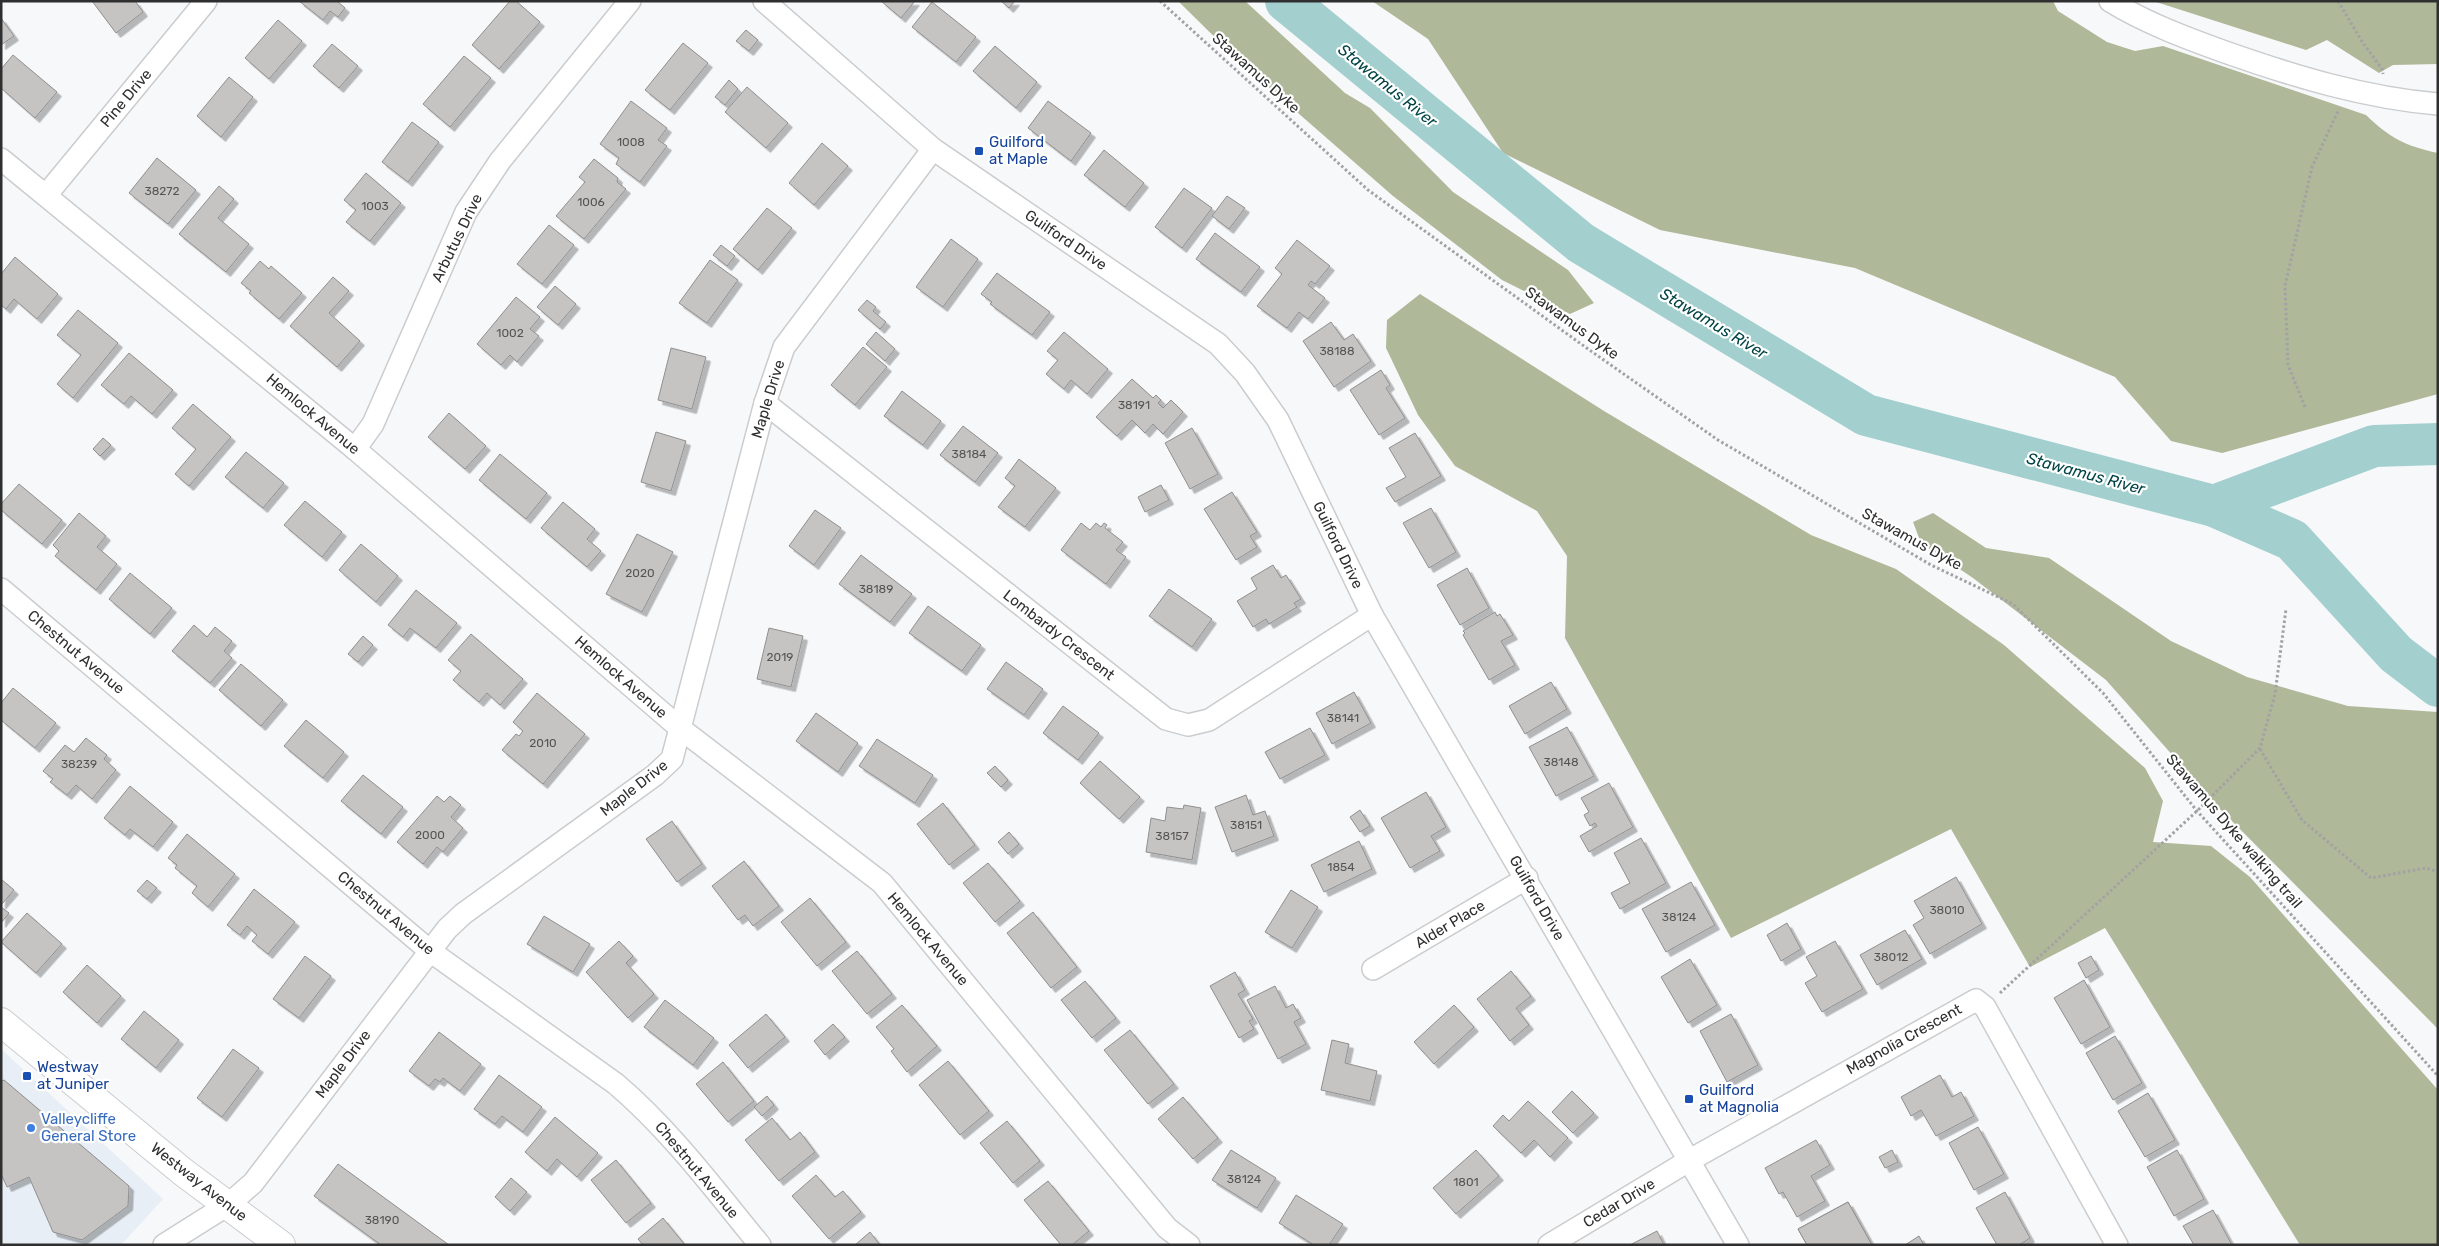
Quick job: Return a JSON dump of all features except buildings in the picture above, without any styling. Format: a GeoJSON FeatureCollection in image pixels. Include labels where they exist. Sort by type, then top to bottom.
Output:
{"type":"FeatureCollection","features":[{"type":"Feature","properties":{"kind":"street","name":"Pine Drive"},"geometry":{"type":"LineString","coordinates":[[46,194],[206,1]]}},
{"type":"Feature","properties":{"kind":"street","name":"Arbutus Drive"},"geometry":{"type":"LineString","coordinates":[[355,449],[374,424],[466,212],[500,161],[630,1]]}},
{"type":"Feature","properties":{"kind":"street","name":"Guilford Drive"},"geometry":{"type":"LineString","coordinates":[[764,1],[933,149],[1218,344],[1245,373],[1278,420],[1372,615],[1738,1245]]}},
{"type":"Feature","properties":{"kind":"street"},"geometry":{"type":"LineString","coordinates":[[2110,1],[2173,33],[2294,76],[2409,102],[2438,104]]}},
{"type":"Feature","properties":{"kind":"street","name":"Maple Drive"},"geometry":{"type":"LineString","coordinates":[[164,1245],[229,1204],[253,1183],[430,950],[463,914],[655,775],[672,758],[765,403],[784,346],[933,149]]}},
{"type":"Feature","properties":{"kind":"street","name":"Hemlock Avenue"},"geometry":{"type":"LineString","coordinates":[[1,159],[355,449],[681,729],[882,883],[1167,1228],[1189,1245]]}},
{"type":"Feature","properties":{"kind":"street","name":"Lombardy Crescent"},"geometry":{"type":"LineString","coordinates":[[765,403],[1166,719],[1188,725],[1209,720],[1372,615]]}},
{"type":"Feature","properties":{"kind":"street","name":"Chestnut Avenue"},"geometry":{"type":"LineString","coordinates":[[1,589],[430,950],[616,1084],[644,1108],[760,1245]]}},
{"type":"Feature","properties":{"kind":"street","name":"Alder Place"},"geometry":{"type":"LineString","coordinates":[[1373,969],[1526,878]]}},
{"type":"Feature","properties":{"kind":"street","name":"Magnolia Crescent"},"geometry":{"type":"LineString","coordinates":[[1690,1160],[1976,1000],[1985,1007],[2117,1245]]}},
{"type":"Feature","properties":{"kind":"street","name":"Westway Avenue"},"geometry":{"type":"LineString","coordinates":[[1,1022],[184,1172],[281,1245]]}},
{"type":"Feature","properties":{"kind":"street","name":"Cedar Drive"},"geometry":{"type":"LineString","coordinates":[[1549,1245],[1690,1160]]}},
{"type":"Feature","properties":{"kind":"path","name":"Stawamus Dyke"},"geometry":{"type":"LineString","coordinates":[[1160,1],[1368,190],[1612,366],[1718,440],[1931,565],[2013,604]]}},
{"type":"Feature","properties":{"kind":"path"},"geometry":{"type":"LineString","coordinates":[[2338,1],[2361,40],[2382,68],[2385,96]]}},
{"type":"Feature","properties":{"kind":"path"},"geometry":{"type":"LineString","coordinates":[[2305,407],[2288,365],[2285,286],[2312,167],[2349,88]]}},
{"type":"Feature","properties":{"kind":"path","name":"Stawamus Dyke walking trail"},"geometry":{"type":"LineString","coordinates":[[2013,604],[2103,693],[2198,811],[2438,1076]]}},
{"type":"Feature","properties":{"kind":"path"},"geometry":{"type":"LineString","coordinates":[[1985,1007],[2198,811],[2260,748],[2275,694],[2286,609]]}},
{"type":"Feature","properties":{"kind":"path"},"geometry":{"type":"LineString","coordinates":[[2260,748],[2302,820],[2370,878],[2426,868],[2438,872]]}},
{"type":"Feature","properties":{"kind":"shaded area"},"geometry":{"type":"Polygon","coordinates":[[[1,1049],[163,1199],[121,1245],[1,1245],[1,1049]]]}},
{"type":"Feature","properties":{"kind":"green space"},"geometry":{"type":"Polygon","coordinates":[[[1178,1],[1245,1],[1345,93],[1370,108],[1453,192],[1568,270],[1594,303],[1570,314],[1502,280],[1393,196],[1241,63],[1178,1]]]}},
{"type":"Feature","properties":{"kind":"green space"},"geometry":{"type":"Polygon","coordinates":[[[1372,1],[2053,1],[2058,11],[2107,42],[2135,51],[2163,46],[2366,115],[2383,130],[2399,140],[2438,153],[2438,394],[2222,453],[2171,441],[2115,377],[1855,268],[1660,230],[1503,153],[1428,39],[1372,1]]]}},
{"type":"Feature","properties":{"kind":"green space"},"geometry":{"type":"Polygon","coordinates":[[[2153,1],[2438,1],[2438,64],[2393,65],[2379,73],[2327,40],[2306,50],[2153,1]]]}},
{"type":"Feature","properties":{"kind":"green space"},"geometry":{"type":"Polygon","coordinates":[[[1420,294],[1604,411],[1811,535],[1896,569],[2004,645],[2145,768],[2163,801],[2153,842],[2211,846],[2250,877],[2438,1090],[2438,1245],[2300,1245],[2105,928],[2030,967],[1951,829],[1731,938],[1565,638],[1567,556],[1537,511],[1455,466],[1418,415],[1386,348],[1387,320],[1420,294]]]}},
{"type":"Feature","properties":{"kind":"green space"},"geometry":{"type":"Polygon","coordinates":[[[1933,513],[1986,548],[2049,558],[2171,641],[2247,677],[2348,706],[2438,712],[2438,1029],[2220,809],[2106,680],[1973,578],[1921,543],[1913,522],[1933,513]]]}},
{"type":"Feature","properties":{"kind":"waterway","name":"Stawamus River"},"geometry":{"type":"LineString","coordinates":[[1286,1],[1581,243],[1866,415],[2214,506],[2292,540],[2396,654],[2438,686]]}},
{"type":"Feature","properties":{"kind":"waterway","name":"Stawamus River"},"geometry":{"type":"LineString","coordinates":[[2214,506],[2374,446],[2438,444]]}},
{"type":"Feature","properties":{"kind":"place","name":"Guilford at Maple"},"geometry":{"type":"Point","coordinates":[979,151]}},
{"type":"Feature","properties":{"kind":"place","name":"Westway at Juniper"},"geometry":{"type":"Point","coordinates":[27,1076]}},
{"type":"Feature","properties":{"kind":"place","name":"Guilford at Magnolia"},"geometry":{"type":"Point","coordinates":[1689,1099]}},
{"type":"Feature","properties":{"kind":"place","name":"Valleycliffe General Store"},"geometry":{"type":"Point","coordinates":[31,1128]}}]}
